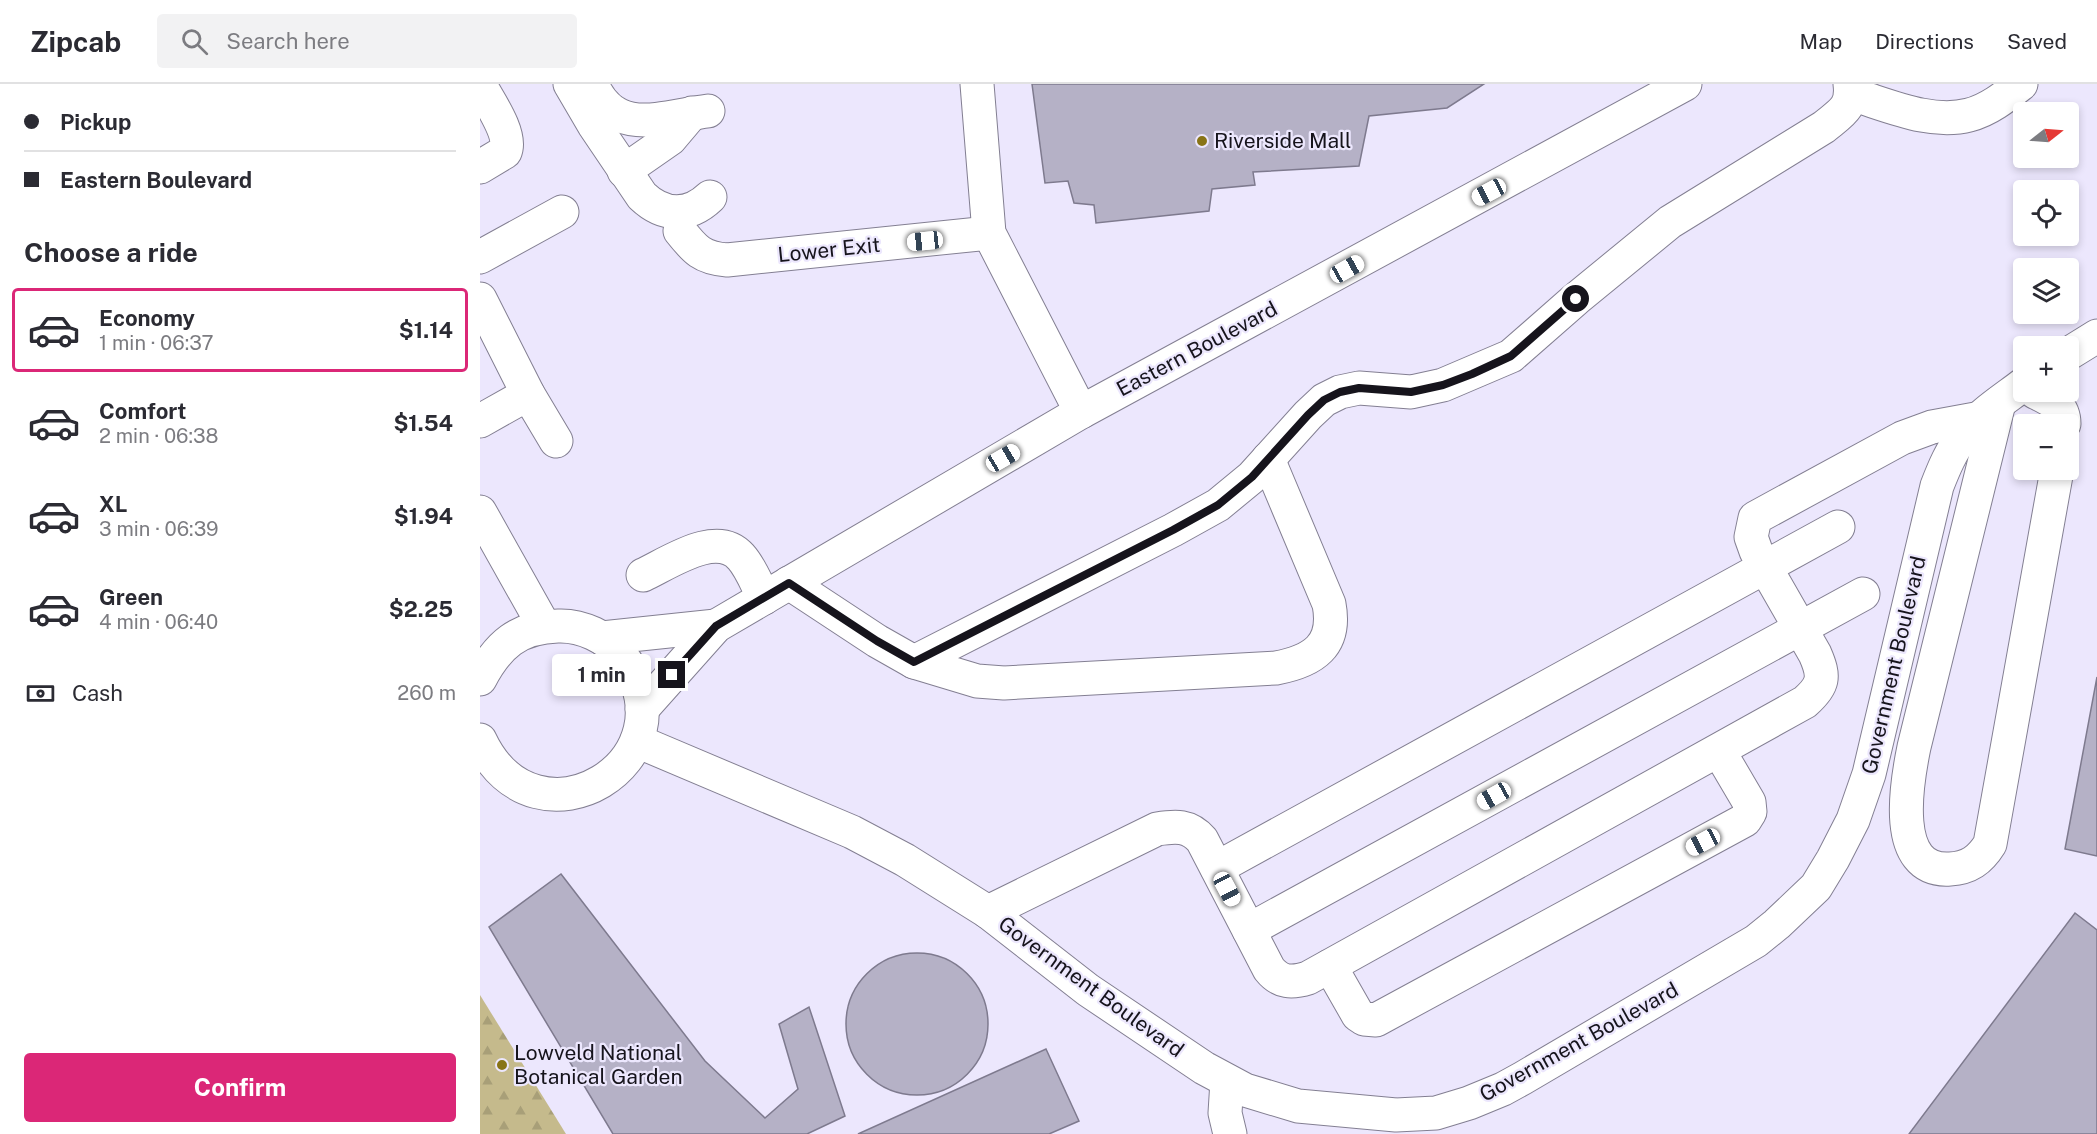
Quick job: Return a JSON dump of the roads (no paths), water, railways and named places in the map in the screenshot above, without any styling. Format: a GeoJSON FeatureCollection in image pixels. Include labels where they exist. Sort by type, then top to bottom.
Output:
{"type":"FeatureCollection","features":[{"type":"Feature","properties":{"kind":"street"},"geometry":{"type":"LineString","coordinates":[[570,84],[624,171],[642,196],[658,209],[688,210],[710,197]]}},
{"type":"Feature","properties":{"kind":"street"},"geometry":{"type":"LineString","coordinates":[[592,84],[604,105],[613,113],[624,118],[646,120],[700,112],[670,139],[624,171]]}},
{"type":"Feature","properties":{"kind":"street"},"geometry":{"type":"LineString","coordinates":[[978,84],[989,233],[1081,412]]}},
{"type":"Feature","properties":{"kind":"street","name":"Eastern Boulevard"},"geometry":{"type":"LineString","coordinates":[[642,709],[716,626],[1081,412],[1685,84]]}},
{"type":"Feature","properties":{"kind":"street"},"geometry":{"type":"LineString","coordinates":[[914,662],[1218,505],[1252,477],[1324,400],[1340,392],[1359,388],[1411,392],[1452,381],[1511,356],[1670,222],[1824,127],[1847,107],[1850,89],[1914,113],[1951,117],[1971,115],[1999,102],[2021,84]]}},
{"type":"Feature","properties":{"kind":"street"},"geometry":{"type":"LineString","coordinates":[[480,85],[503,128],[507,142],[505,152],[480,166]]}},
{"type":"Feature","properties":{"kind":"street"},"geometry":{"type":"LineString","coordinates":[[480,257],[562,212]]}},
{"type":"Feature","properties":{"kind":"street","name":"Lower Exit"},"geometry":{"type":"LineString","coordinates":[[680,231],[690,244],[705,256],[727,260],[989,233]]}},
{"type":"Feature","properties":{"kind":"street"},"geometry":{"type":"LineString","coordinates":[[480,299],[528,394],[555,441]]}},
{"type":"Feature","properties":{"kind":"street"},"geometry":{"type":"LineString","coordinates":[[2079,347],[2097,336]]}},
{"type":"Feature","properties":{"kind":"street"},"geometry":{"type":"LineString","coordinates":[[480,421],[528,394]]}},
{"type":"Feature","properties":{"kind":"street"},"geometry":{"type":"LineString","coordinates":[[988,912],[1157,829],[1173,826],[1194,831],[1202,840],[1269,969],[1280,980],[1300,981],[1330,966],[1805,702],[1817,689],[1822,678],[1822,671],[1815,654],[1763,567],[1751,537],[1755,518],[1902,438],[2013,394]]}},
{"type":"Feature","properties":{"kind":"street","name":"Government Boulevard"},"geometry":{"type":"LineString","coordinates":[[637,741],[852,832],[905,860],[988,912],[1088,990],[1204,1068],[1245,1090],[1298,1106],[1396,1115],[1436,1113],[1494,1093],[1523,1078],[1755,941],[1777,924],[1816,886],[1839,849],[1853,820],[1869,774],[1937,486],[1948,459],[1964,435],[2013,395]]}},
{"type":"Feature","properties":{"kind":"street"},"geometry":{"type":"LineString","coordinates":[[2013,398],[1914,747],[1907,782],[1905,811],[1910,839],[1922,860],[1931,867],[1946,870],[1966,867],[1976,862],[1990,844],[2055,480]]}},
{"type":"Feature","properties":{"kind":"street"},"geometry":{"type":"LineString","coordinates":[[2051,402],[2056,403],[2063,414]]}},
{"type":"Feature","properties":{"kind":"street"},"geometry":{"type":"LineString","coordinates":[[643,575],[701,548],[722,545],[730,548],[776,591],[914,662],[977,681],[1004,683],[1276,668],[1302,662],[1315,655],[1324,645],[1332,618],[1329,604],[1268,459]]}},
{"type":"Feature","properties":{"kind":"street"},"geometry":{"type":"LineString","coordinates":[[480,512],[544,626]]}},
{"type":"Feature","properties":{"kind":"street"},"geometry":{"type":"LineString","coordinates":[[1217,868],[1838,527]]}},
{"type":"Feature","properties":{"kind":"street"},"geometry":{"type":"LineString","coordinates":[[1249,930],[1863,594]]}},
{"type":"Feature","properties":{"kind":"street"},"geometry":{"type":"LineString","coordinates":[[480,740],[488,757],[506,777],[529,789],[554,795],[580,792],[604,781],[624,764],[637,741],[642,709],[639,688],[631,668],[619,651],[602,638],[584,629],[544,626],[524,633],[484,658]]}},
{"type":"Feature","properties":{"kind":"street","name":"Eastern Boulevard"},"geometry":{"type":"LineString","coordinates":[[602,638],[716,626]]}},
{"type":"Feature","properties":{"kind":"street"},"geometry":{"type":"LineString","coordinates":[[1330,966],[1358,1015],[1364,1019],[1376,1020],[1734,825],[1748,816],[1750,808],[1746,796],[1719,751]]}},
{"type":"Feature","properties":{"kind":"street"},"geometry":{"type":"LineString","coordinates":[[1227,1080],[1225,1113],[1230,1134]]}},
{"type":"Feature","properties":{"kind":"place","name":"Riverside Mall"},"geometry":{"type":"Point","coordinates":[1202,141]}},
{"type":"Feature","properties":{"kind":"place","name":"Lowveld National Botanical Garden"},"geometry":{"type":"Point","coordinates":[502,1065]}}]}
